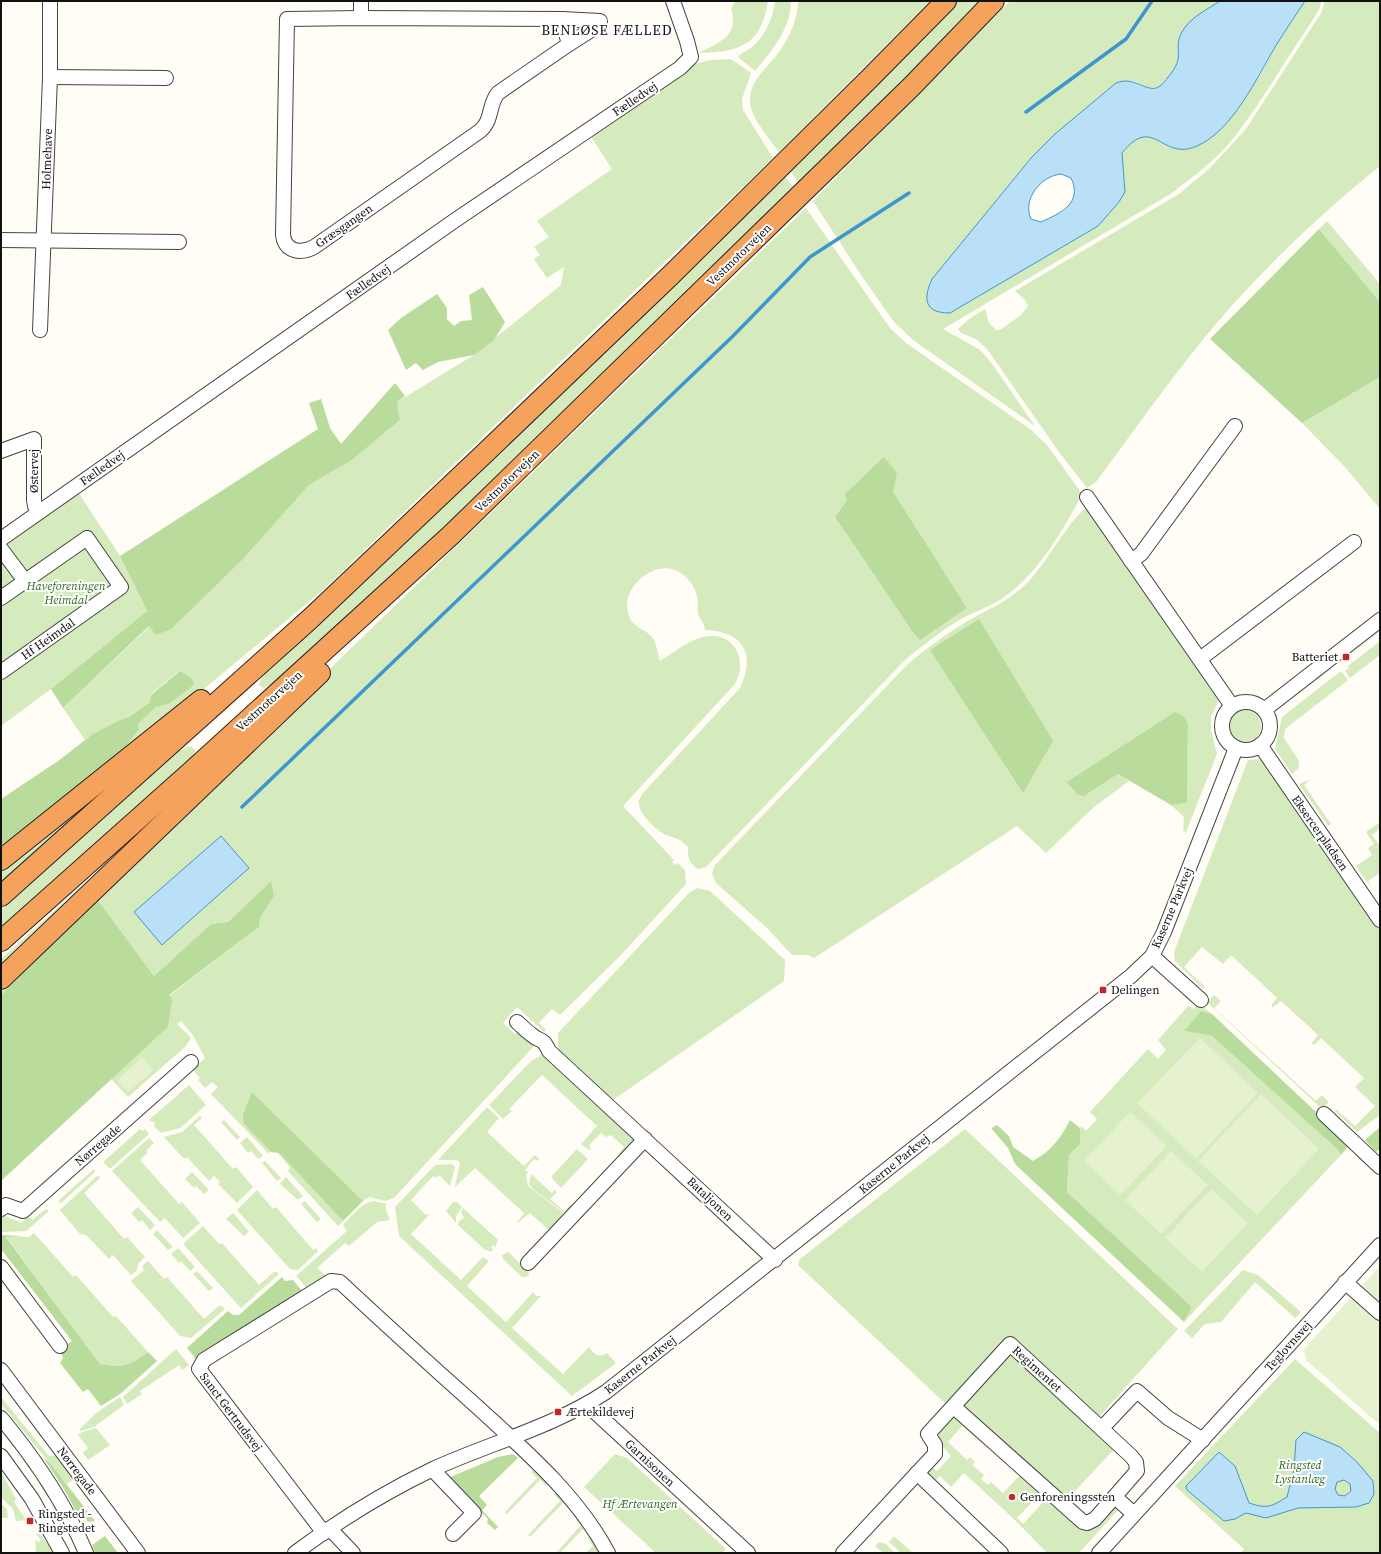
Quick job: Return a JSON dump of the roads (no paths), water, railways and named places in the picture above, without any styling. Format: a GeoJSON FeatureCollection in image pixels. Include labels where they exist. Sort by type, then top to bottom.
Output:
{"type":"FeatureCollection","features":[{"type":"Feature","properties":{"kind":"highway"},"geometry":{"type":"LineString","coordinates":[[1,896],[310,619],[671,275],[864,85],[946,1]]}},
{"type":"Feature","properties":{"kind":"highway","name":"Vestmotorvejen"},"geometry":{"type":"LineString","coordinates":[[1,941],[199,765],[451,535],[912,86],[994,1]]}},
{"type":"Feature","properties":{"kind":"highway"},"geometry":{"type":"LineString","coordinates":[[1,979],[424,572],[451,535]]}},
{"type":"Feature","properties":{"kind":"highway"},"geometry":{"type":"LineString","coordinates":[[1,860],[220,684],[310,619]]}},
{"type":"Feature","properties":{"kind":"street","name":"Holmehave"},"geometry":{"type":"LineString","coordinates":[[40,330],[50,77],[50,1]]}},
{"type":"Feature","properties":{"kind":"street"},"geometry":{"type":"LineString","coordinates":[[361,1],[361,18]]}},
{"type":"Feature","properties":{"kind":"street","name":"Fælledvej"},"geometry":{"type":"LineString","coordinates":[[1,539],[454,221],[680,68],[691,57],[674,3]]}},
{"type":"Feature","properties":{"kind":"street","name":"Græsgangen"},"geometry":{"type":"LineString","coordinates":[[288,19],[562,19],[600,21],[599,25],[498,93],[491,104],[488,122],[480,131],[314,247],[308,250],[296,252],[287,246],[283,235],[288,19]]}},
{"type":"Feature","properties":{"kind":"street"},"geometry":{"type":"LineString","coordinates":[[562,19],[570,44]]}},
{"type":"Feature","properties":{"kind":"street"},"geometry":{"type":"LineString","coordinates":[[50,77],[166,78]]}},
{"type":"Feature","properties":{"kind":"street"},"geometry":{"type":"LineString","coordinates":[[1,240],[179,242]]}},
{"type":"Feature","properties":{"kind":"street"},"geometry":{"type":"LineString","coordinates":[[1131,561],[1141,554],[1234,426]]}},
{"type":"Feature","properties":{"kind":"street","name":"Østervej"},"geometry":{"type":"LineString","coordinates":[[1,451],[34,439],[34,500],[35,506],[39,512]]}},
{"type":"Feature","properties":{"kind":"street"},"geometry":{"type":"LineString","coordinates":[[1087,497],[1232,706]]}},
{"type":"Feature","properties":{"kind":"street","name":"Hf Heimdal"},"geometry":{"type":"LineString","coordinates":[[1,598],[87,538],[121,587],[1,672]]}},
{"type":"Feature","properties":{"kind":"street"},"geometry":{"type":"LineString","coordinates":[[1200,659],[1354,542]]}},
{"type":"Feature","properties":{"kind":"street"},"geometry":{"type":"LineString","coordinates":[[1,549],[25,581]]}},
{"type":"Feature","properties":{"kind":"street"},"geometry":{"type":"LineString","coordinates":[[1264,710],[1380,620]]}},
{"type":"Feature","properties":{"kind":"street"},"geometry":{"type":"LineString","coordinates":[[1252,702],[1264,710],[1268,716],[1269,732],[1266,740],[1252,749],[1236,748],[1230,744],[1223,731],[1224,717],[1232,706],[1239,703],[1252,702]]}},
{"type":"Feature","properties":{"kind":"street","name":"Eksercerpladsen"},"geometry":{"type":"LineString","coordinates":[[1260,745],[1380,920]]}},
{"type":"Feature","properties":{"kind":"street","name":"Kaserne Parkvej"},"geometry":{"type":"LineString","coordinates":[[295,1553],[327,1531],[387,1494],[433,1470],[511,1438],[589,1403],[630,1374],[1131,976],[1152,956],[1164,932],[1236,748]]}},
{"type":"Feature","properties":{"kind":"street"},"geometry":{"type":"LineString","coordinates":[[1152,956],[1201,1000]]}},
{"type":"Feature","properties":{"kind":"street","name":"Bataljonen"},"geometry":{"type":"LineString","coordinates":[[517,1022],[533,1037],[539,1037],[545,1042],[549,1051],[645,1138],[774,1260]]}},
{"type":"Feature","properties":{"kind":"street","name":"Nørregade"},"geometry":{"type":"LineString","coordinates":[[1,1209],[6,1205],[23,1211],[191,1062]]}},
{"type":"Feature","properties":{"kind":"street"},"geometry":{"type":"LineString","coordinates":[[1324,1114],[1380,1167]]}},
{"type":"Feature","properties":{"kind":"street"},"geometry":{"type":"LineString","coordinates":[[528,1263],[645,1138]]}},
{"type":"Feature","properties":{"kind":"street","name":"Teglovnsvej"},"geometry":{"type":"LineString","coordinates":[[1098,1553],[1203,1440],[1345,1282],[1378,1250]]}},
{"type":"Feature","properties":{"kind":"street"},"geometry":{"type":"LineString","coordinates":[[1,1267],[60,1346]]}},
{"type":"Feature","properties":{"kind":"street","name":"Sanct Gertrudsvej"},"geometry":{"type":"LineString","coordinates":[[327,1531],[199,1369],[204,1360],[331,1281],[340,1282],[511,1438]]}},
{"type":"Feature","properties":{"kind":"street"},"geometry":{"type":"LineString","coordinates":[[1345,1282],[1380,1313]]}},
{"type":"Feature","properties":{"kind":"street","name":"Regimentet"},"geometry":{"type":"LineString","coordinates":[[917,1473],[935,1454],[935,1445],[928,1434],[1010,1344],[1102,1428]]}},
{"type":"Feature","properties":{"kind":"street","name":"Nørregade"},"geometry":{"type":"LineString","coordinates":[[1,1370],[138,1553]]}},
{"type":"Feature","properties":{"kind":"street"},"geometry":{"type":"LineString","coordinates":[[954,1407],[1079,1521],[1091,1522],[1135,1475],[1138,1467],[1134,1459],[1102,1428],[1137,1391],[1168,1418],[1203,1440]]}},
{"type":"Feature","properties":{"kind":"street","name":"Garnisonen"},"geometry":{"type":"LineString","coordinates":[[589,1403],[593,1410],[748,1553]]}},
{"type":"Feature","properties":{"kind":"street"},"geometry":{"type":"LineString","coordinates":[[1,1418],[29,1452],[52,1487],[75,1527],[86,1553]]}},
{"type":"Feature","properties":{"kind":"street"},"geometry":{"type":"LineString","coordinates":[[511,1438],[558,1483],[579,1508],[608,1553]]}},
{"type":"Feature","properties":{"kind":"street"},"geometry":{"type":"LineString","coordinates":[[1,1456],[32,1499],[62,1553]]}},
{"type":"Feature","properties":{"kind":"street"},"geometry":{"type":"LineString","coordinates":[[433,1470],[474,1513],[453,1534]]}},
{"type":"Feature","properties":{"kind":"street"},"geometry":{"type":"LineString","coordinates":[[843,1553],[917,1473],[1001,1553]]}},
{"type":"Feature","properties":{"kind":"street"},"geometry":{"type":"LineString","coordinates":[[1115,1497],[1134,1514]]}},
{"type":"Feature","properties":{"kind":"street"},"geometry":{"type":"LineString","coordinates":[[327,1531],[353,1553]]}},
{"type":"Feature","properties":{"kind":"water"},"geometry":{"type":"Polygon","coordinates":[[[1220,1],[1305,1],[1275,47],[1252,88],[1221,129],[1210,139],[1197,146],[1185,149],[1166,145],[1150,137],[1142,137],[1133,142],[1122,153],[1125,192],[1119,202],[1098,226],[950,313],[941,312],[931,308],[928,304],[927,293],[932,279],[1032,157],[1055,134],[1116,83],[1129,81],[1151,88],[1161,85],[1174,70],[1177,64],[1179,38],[1185,27],[1194,18],[1220,1]],[[1061,174],[1047,179],[1040,184],[1031,196],[1029,211],[1031,219],[1041,222],[1056,215],[1068,206],[1072,201],[1074,194],[1074,187],[1071,178],[1061,174]]]}},
{"type":"Feature","properties":{"kind":"water"},"geometry":{"type":"Polygon","coordinates":[[[221,836],[249,868],[162,945],[134,912],[221,836]]]}},
{"type":"Feature","properties":{"kind":"water"},"geometry":{"type":"Polygon","coordinates":[[[1304,1432],[1340,1447],[1357,1462],[1373,1481],[1374,1494],[1369,1503],[1356,1507],[1298,1508],[1266,1518],[1246,1513],[1235,1519],[1224,1521],[1187,1490],[1186,1486],[1219,1452],[1235,1466],[1249,1503],[1260,1506],[1273,1505],[1287,1497],[1294,1469],[1296,1440],[1304,1432]],[[1344,1480],[1337,1482],[1335,1489],[1338,1495],[1345,1496],[1351,1491],[1350,1484],[1344,1480]]]}},
{"type":"Feature","properties":{"kind":"waterway"},"geometry":{"type":"LineString","coordinates":[[1026,112],[1126,39],[1152,1]]}},
{"type":"Feature","properties":{"kind":"waterway"},"geometry":{"type":"LineString","coordinates":[[242,807],[733,336],[810,257],[909,193]]}},
{"type":"Feature","properties":{"kind":"place","name":"Batteriet"},"geometry":{"type":"Point","coordinates":[1346,657]}},
{"type":"Feature","properties":{"kind":"place","name":"Delingen"},"geometry":{"type":"Point","coordinates":[1103,990]}},
{"type":"Feature","properties":{"kind":"place","name":"Ærtekildevej"},"geometry":{"type":"Point","coordinates":[558,1412]}},
{"type":"Feature","properties":{"kind":"place","name":"Genforeningssten"},"geometry":{"type":"Point","coordinates":[1012,1497]}},
{"type":"Feature","properties":{"kind":"place","name":"Ringsted - Ringstedet"},"geometry":{"type":"Point","coordinates":[30,1521]}},
{"type":"Feature","properties":{"kind":"district","name":"BENLØSE FÆLLED"},"geometry":{"type":"Point","coordinates":[607,30]}},
{"type":"Feature","properties":{"kind":"park label","name":"Haveforeningen Heimdal"},"geometry":{"type":"Point","coordinates":[66,593]}},
{"type":"Feature","properties":{"kind":"park label","name":"Ringsted Lystanlæg"},"geometry":{"type":"Point","coordinates":[1300,1472]}},
{"type":"Feature","properties":{"kind":"park label","name":"Hf Ærtevangen"},"geometry":{"type":"Point","coordinates":[640,1504]}}]}
